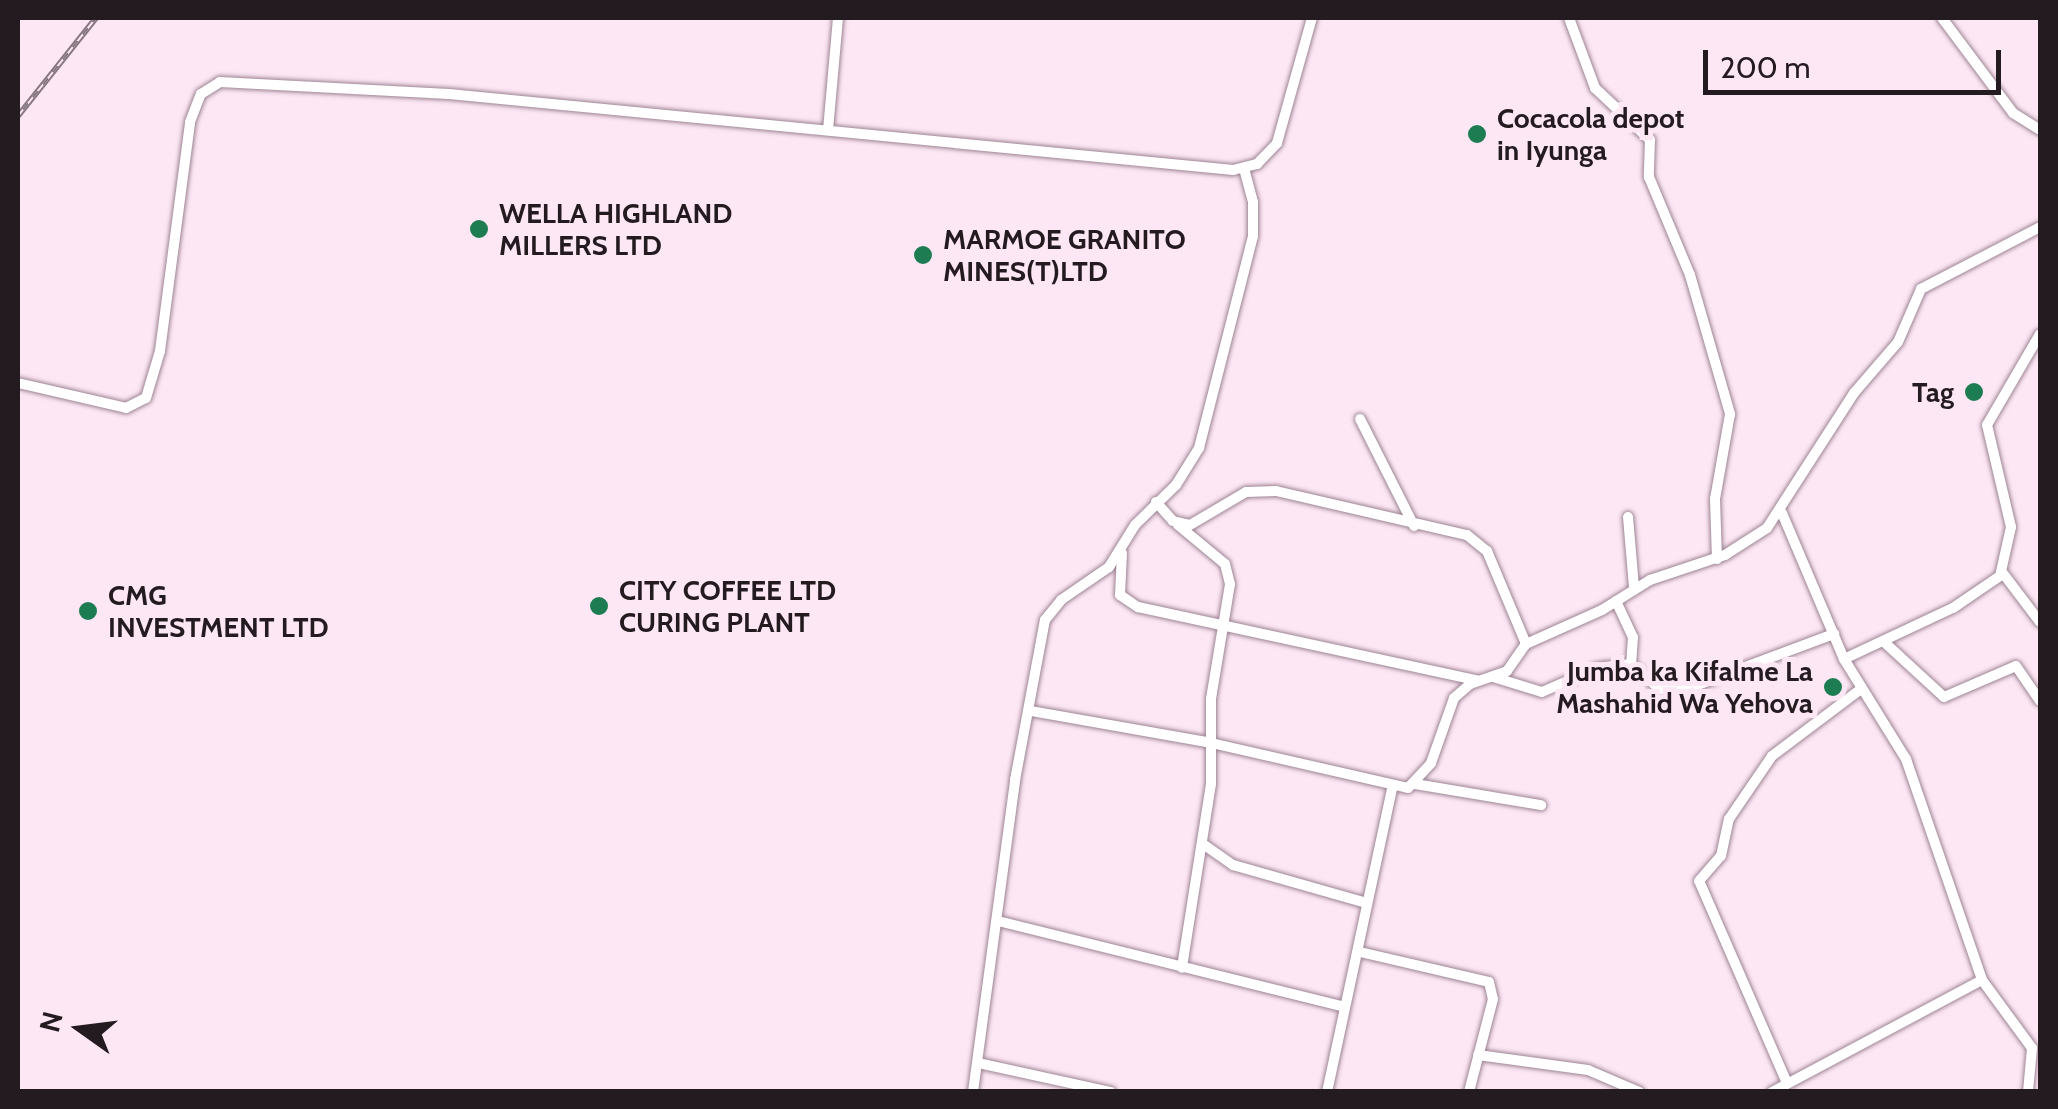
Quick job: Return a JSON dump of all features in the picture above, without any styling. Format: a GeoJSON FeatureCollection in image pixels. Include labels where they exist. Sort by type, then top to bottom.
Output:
{"type":"FeatureCollection","features":[{"type":"Feature","properties":{"kind":"street"},"geometry":{"type":"LineString","coordinates":[[828,130],[838,18]]}},
{"type":"Feature","properties":{"kind":"street"},"geometry":{"type":"LineString","coordinates":[[18,383],[126,408],[146,398],[160,350],[190,122],[205,88],[220,82],[400,90],[1244,169],[1278,143],[1312,18]]}},
{"type":"Feature","properties":{"kind":"street"},"geometry":{"type":"LineString","coordinates":[[1568,18],[1595,88],[1650,140],[1649,177],[1690,275],[1730,414],[1716,499],[1716,558]]}},
{"type":"Feature","properties":{"kind":"street"},"geometry":{"type":"LineString","coordinates":[[1942,18],[2014,113],[2040,130]]}},
{"type":"Feature","properties":{"kind":"street"},"geometry":{"type":"LineString","coordinates":[[973,1092],[1015,780],[1048,614],[1100,576],[1156,502],[1185,472],[1204,430],[1253,236],[1254,202],[1244,169]]}},
{"type":"Feature","properties":{"kind":"street"},"geometry":{"type":"LineString","coordinates":[[1415,784],[1431,763],[1454,698],[1478,681],[1507,671],[1526,644],[1616,600],[1634,587],[1748,544],[1782,513],[1854,392],[1898,342],[1922,289],[2040,227]]}},
{"type":"Feature","properties":{"kind":"street"},"geometry":{"type":"LineString","coordinates":[[1844,659],[1980,594],[2002,572],[2010,508],[1986,425],[2040,334]]}},
{"type":"Feature","properties":{"kind":"street"},"geometry":{"type":"LineString","coordinates":[[1360,419],[1414,526]]}},
{"type":"Feature","properties":{"kind":"street"},"geometry":{"type":"LineString","coordinates":[[1178,524],[1196,524],[1240,495],[1264,490],[1352,504],[1414,526],[1467,536],[1484,546],[1526,644]]}},
{"type":"Feature","properties":{"kind":"street"},"geometry":{"type":"LineString","coordinates":[[1156,502],[1228,569],[1226,626],[1208,742],[1212,775],[1182,968]]}},
{"type":"Feature","properties":{"kind":"street"},"geometry":{"type":"LineString","coordinates":[[1782,513],[1844,659],[1906,759],[1982,980],[2036,1048],[2028,1092]]}},
{"type":"Feature","properties":{"kind":"street"},"geometry":{"type":"LineString","coordinates":[[1628,518],[1636,550],[1634,587]]}},
{"type":"Feature","properties":{"kind":"street"},"geometry":{"type":"LineString","coordinates":[[1122,550],[1118,588],[1124,600],[1478,681]]}},
{"type":"Feature","properties":{"kind":"street"},"geometry":{"type":"LineString","coordinates":[[2002,572],[2040,622]]}},
{"type":"Feature","properties":{"kind":"street"},"geometry":{"type":"LineString","coordinates":[[1616,600],[1633,637],[1630,664]]}},
{"type":"Feature","properties":{"kind":"street"},"geometry":{"type":"LineString","coordinates":[[1630,664],[1651,686],[1680,690],[1834,634]]}},
{"type":"Feature","properties":{"kind":"street"},"geometry":{"type":"LineString","coordinates":[[1883,641],[1898,661],[1947,698],[2016,666],[2040,702]]}},
{"type":"Feature","properties":{"kind":"street"},"geometry":{"type":"LineString","coordinates":[[1493,677],[1537,693],[1597,668],[1630,664]]}},
{"type":"Feature","properties":{"kind":"street"},"geometry":{"type":"LineString","coordinates":[[1787,1083],[1699,881],[1721,856],[1729,819],[1772,756],[1861,690]]}},
{"type":"Feature","properties":{"kind":"street"},"geometry":{"type":"LineString","coordinates":[[1031,711],[1208,742],[1392,789],[1415,784],[1541,805]]}},
{"type":"Feature","properties":{"kind":"street"},"geometry":{"type":"LineString","coordinates":[[1327,1092],[1342,1006],[1360,952],[1366,902],[1392,789]]}},
{"type":"Feature","properties":{"kind":"street"},"geometry":{"type":"LineString","coordinates":[[1203,844],[1233,865],[1366,902]]}},
{"type":"Feature","properties":{"kind":"street"},"geometry":{"type":"LineString","coordinates":[[998,920],[1342,1006]]}},
{"type":"Feature","properties":{"kind":"street"},"geometry":{"type":"LineString","coordinates":[[1360,952],[1489,982],[1493,999],[1469,1092]]}},
{"type":"Feature","properties":{"kind":"street"},"geometry":{"type":"LineString","coordinates":[[1772,1092],[1982,980]]}},
{"type":"Feature","properties":{"kind":"street"},"geometry":{"type":"LineString","coordinates":[[1478,1055],[1588,1070],[1639,1092]]}},
{"type":"Feature","properties":{"kind":"street"},"geometry":{"type":"LineString","coordinates":[[978,1063],[1111,1092]]}},
{"type":"Feature","properties":{"kind":"railway"},"geometry":{"type":"LineString","coordinates":[[18,116],[96,18]]}},
{"type":"Feature","properties":{"kind":"place","name":"Cocacola depot in Iyunga"},"geometry":{"type":"Point","coordinates":[1477,134]}},
{"type":"Feature","properties":{"kind":"place","name":"WELLA HIGHLAND MILLERS LTD"},"geometry":{"type":"Point","coordinates":[479,229]}},
{"type":"Feature","properties":{"kind":"place","name":"MARMOE GRANITO MINES(T)LTD"},"geometry":{"type":"Point","coordinates":[923,255]}},
{"type":"Feature","properties":{"kind":"place","name":"Tag"},"geometry":{"type":"Point","coordinates":[1974,392]}},
{"type":"Feature","properties":{"kind":"place","name":"CITY COFFEE LTD CURING PLANT"},"geometry":{"type":"Point","coordinates":[599,606]}},
{"type":"Feature","properties":{"kind":"place","name":"CMG INVESTMENT LTD"},"geometry":{"type":"Point","coordinates":[88,611]}},
{"type":"Feature","properties":{"kind":"place","name":"Jumba ka Kifalme La Mashahid Wa Yehova"},"geometry":{"type":"Point","coordinates":[1833,687]}}]}
